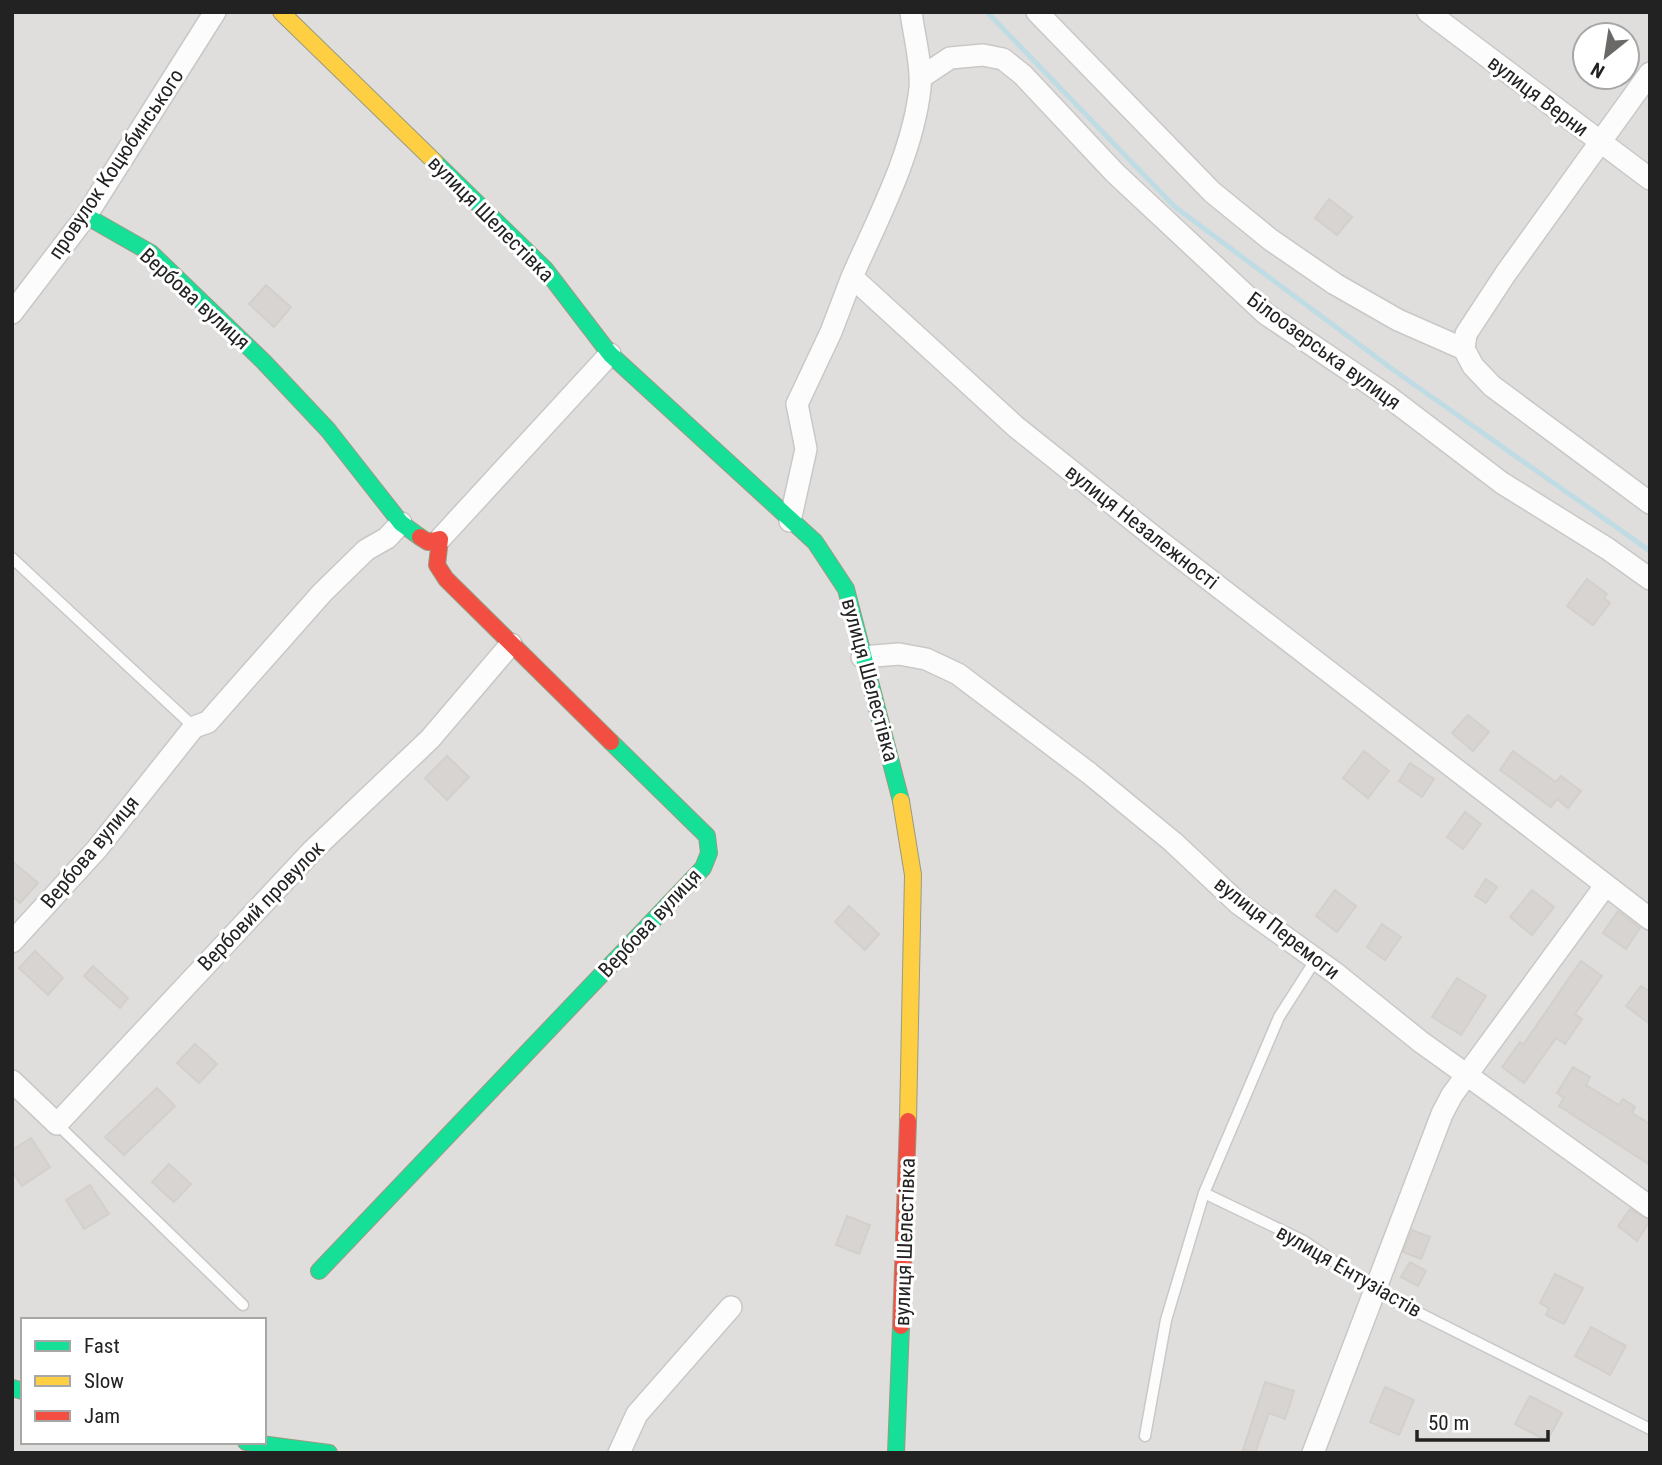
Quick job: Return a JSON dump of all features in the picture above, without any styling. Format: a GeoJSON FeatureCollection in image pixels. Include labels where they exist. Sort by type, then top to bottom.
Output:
{"type":"FeatureCollection","features":[{"type":"Feature","properties":{"kind":"street","name":"провулок Коцюбинського"},"geometry":{"type":"LineString","coordinates":[[12,313],[86,216],[215,12]]}},
{"type":"Feature","properties":{"kind":"street","name":"вулиця Шелестівка"},"geometry":{"type":"LineString","coordinates":[[281,12],[545,268],[610,354],[815,542],[846,589],[900,793],[912,875],[913,993],[896,1453]]}},
{"type":"Feature","properties":{"kind":"street"},"geometry":{"type":"LineString","coordinates":[[790,521],[806,449],[797,404],[831,332],[901,160],[913,121],[920,78],[911,12]]}},
{"type":"Feature","properties":{"kind":"street"},"geometry":{"type":"LineString","coordinates":[[1037,12],[1212,192],[1270,240],[1335,284],[1398,320],[1464,349]]}},
{"type":"Feature","properties":{"kind":"street","name":"вулиця Верни"},"geometry":{"type":"LineString","coordinates":[[1428,12],[1650,179]]}},
{"type":"Feature","properties":{"kind":"street","name":"Білоозерська вулиця"},"geometry":{"type":"LineString","coordinates":[[920,78],[950,58],[984,55],[1003,59],[1023,75],[1115,173],[1266,314],[1389,397],[1502,483],[1608,549],[1650,579]]}},
{"type":"Feature","properties":{"kind":"street"},"geometry":{"type":"LineString","coordinates":[[1650,73],[1466,334],[1464,349],[1473,366],[1492,386],[1650,503]]}},
{"type":"Feature","properties":{"kind":"street","name":"Вербова вулиця"},"geometry":{"type":"LineString","coordinates":[[86,216],[151,253],[255,353],[328,430],[401,523],[428,542],[440,539],[436,553],[441,572],[511,645],[707,836],[709,853],[703,868],[319,1271]]}},
{"type":"Feature","properties":{"kind":"street","name":"вулиця Незалежності"},"geometry":{"type":"LineString","coordinates":[[852,277],[1038,444],[1650,919]]}},
{"type":"Feature","properties":{"kind":"street"},"geometry":{"type":"LineString","coordinates":[[440,539],[610,354]]}},
{"type":"Feature","properties":{"kind":"street","name":"Вербова вулиця"},"geometry":{"type":"LineString","coordinates":[[12,942],[97,849],[194,727],[208,722],[321,593],[366,550],[387,538],[401,523]]}},
{"type":"Feature","properties":{"kind":"street","name":"Вербовий провулок"},"geometry":{"type":"LineString","coordinates":[[57,1124],[313,850],[430,739],[511,645]]}},
{"type":"Feature","properties":{"kind":"street","name":"вулиця Перемоги"},"geometry":{"type":"LineString","coordinates":[[862,657],[899,654],[926,659],[958,674],[1121,799],[1173,842],[1239,904],[1650,1208]]}},
{"type":"Feature","properties":{"kind":"street"},"geometry":{"type":"LineString","coordinates":[[1313,1453],[1442,1114],[1467,1075],[1605,886]]}},
{"type":"Feature","properties":{"kind":"street"},"geometry":{"type":"LineString","coordinates":[[12,1081],[57,1124]]}},
{"type":"Feature","properties":{"kind":"street"},"geometry":{"type":"LineString","coordinates":[[619,1453],[637,1414],[731,1307]]}},
{"type":"Feature","properties":{"kind":"street"},"geometry":{"type":"LineString","coordinates":[[261,1444],[329,1453]]}},
{"type":"Feature","properties":{"kind":"lane"},"geometry":{"type":"LineString","coordinates":[[12,558],[194,727]]}},
{"type":"Feature","properties":{"kind":"lane"},"geometry":{"type":"LineString","coordinates":[[1145,1436],[1166,1320],[1204,1194],[1279,1017],[1316,959]]}},
{"type":"Feature","properties":{"kind":"lane"},"geometry":{"type":"LineString","coordinates":[[57,1124],[243,1305]]}},
{"type":"Feature","properties":{"kind":"lane","name":"вулиця Ентузіастів"},"geometry":{"type":"LineString","coordinates":[[1204,1194],[1304,1241],[1374,1289],[1650,1429]]}},
{"type":"Feature","properties":{"kind":"shaded area"},"geometry":{"type":"Polygon","coordinates":[[[12,12],[1650,12],[1650,1453],[12,1453],[12,12]]]}},
{"type":"Feature","properties":{"kind":"building"},"geometry":{"type":"Polygon","coordinates":[[[1329,199],[1352,217],[1337,235],[1315,218],[1329,199]]]}},
{"type":"Feature","properties":{"kind":"building"},"geometry":{"type":"Polygon","coordinates":[[[266,285],[291,307],[274,327],[249,304],[266,285]]]}},
{"type":"Feature","properties":{"kind":"building"},"geometry":{"type":"Polygon","coordinates":[[[1587,579],[1607,594],[1604,598],[1610,603],[1593,625],[1567,606],[1587,579]]]}},
{"type":"Feature","properties":{"kind":"building"},"geometry":{"type":"Polygon","coordinates":[[[1468,715],[1489,732],[1473,751],[1452,733],[1468,715]]]}},
{"type":"Feature","properties":{"kind":"building"},"geometry":{"type":"Polygon","coordinates":[[[1364,751],[1389,771],[1368,798],[1343,778],[1364,751]]]}},
{"type":"Feature","properties":{"kind":"building"},"geometry":{"type":"Polygon","coordinates":[[[1513,751],[1556,782],[1561,776],[1581,791],[1568,808],[1557,799],[1551,807],[1500,770],[1513,751]]]}},
{"type":"Feature","properties":{"kind":"building"},"geometry":{"type":"Polygon","coordinates":[[[447,756],[469,777],[447,800],[425,778],[447,756]]]}},
{"type":"Feature","properties":{"kind":"building"},"geometry":{"type":"Polygon","coordinates":[[[1410,763],[1434,779],[1422,797],[1399,781],[1410,763]]]}},
{"type":"Feature","properties":{"kind":"building"},"geometry":{"type":"Polygon","coordinates":[[[1465,812],[1481,824],[1463,849],[1447,837],[1465,812]]]}},
{"type":"Feature","properties":{"kind":"building"},"geometry":{"type":"Polygon","coordinates":[[[12,861],[38,883],[20,903],[12,896],[12,861]]]}},
{"type":"Feature","properties":{"kind":"building"},"geometry":{"type":"Polygon","coordinates":[[[1486,879],[1497,887],[1486,903],[1475,896],[1486,879]]]}},
{"type":"Feature","properties":{"kind":"building"},"geometry":{"type":"Polygon","coordinates":[[[1335,890],[1356,906],[1337,932],[1316,916],[1335,890]]]}},
{"type":"Feature","properties":{"kind":"building"},"geometry":{"type":"Polygon","coordinates":[[[1532,890],[1554,907],[1532,935],[1510,917],[1532,890]]]}},
{"type":"Feature","properties":{"kind":"building"},"geometry":{"type":"Polygon","coordinates":[[[849,906],[879,934],[865,950],[835,922],[849,906]]]}},
{"type":"Feature","properties":{"kind":"building"},"geometry":{"type":"Polygon","coordinates":[[[1618,911],[1640,928],[1626,949],[1603,933],[1618,911]]]}},
{"type":"Feature","properties":{"kind":"building"},"geometry":{"type":"Polygon","coordinates":[[[1382,924],[1401,937],[1385,960],[1367,947],[1382,924]]]}},
{"type":"Feature","properties":{"kind":"building"},"geometry":{"type":"Polygon","coordinates":[[[35,951],[63,978],[48,995],[19,968],[35,951]]]}},
{"type":"Feature","properties":{"kind":"building"},"geometry":{"type":"Polygon","coordinates":[[[1581,961],[1602,976],[1575,1014],[1582,1019],[1565,1044],[1556,1038],[1524,1083],[1502,1067],[1520,1042],[1523,1045],[1581,961]]]}},
{"type":"Feature","properties":{"kind":"building"},"geometry":{"type":"Polygon","coordinates":[[[93,966],[128,998],[120,1008],[84,976],[93,966]]]}},
{"type":"Feature","properties":{"kind":"building"},"geometry":{"type":"Polygon","coordinates":[[[1457,978],[1486,996],[1461,1035],[1432,1017],[1457,978]]]}},
{"type":"Feature","properties":{"kind":"building"},"geometry":{"type":"Polygon","coordinates":[[[1641,986],[1650,992],[1650,1024],[1626,1006],[1641,986]]]}},
{"type":"Feature","properties":{"kind":"building"},"geometry":{"type":"Polygon","coordinates":[[[195,1044],[217,1064],[199,1083],[177,1063],[195,1044]]]}},
{"type":"Feature","properties":{"kind":"building"},"geometry":{"type":"Polygon","coordinates":[[[1573,1067],[1590,1077],[1586,1085],[1619,1105],[1623,1099],[1635,1107],[1632,1113],[1650,1124],[1650,1165],[1559,1106],[1564,1098],[1557,1093],[1573,1067]]]}},
{"type":"Feature","properties":{"kind":"building"},"geometry":{"type":"Polygon","coordinates":[[[157,1088],[175,1106],[124,1155],[105,1137],[157,1088]]]}},
{"type":"Feature","properties":{"kind":"building"},"geometry":{"type":"Polygon","coordinates":[[[31,1138],[50,1167],[22,1186],[12,1171],[12,1150],[31,1138]]]}},
{"type":"Feature","properties":{"kind":"building"},"geometry":{"type":"Polygon","coordinates":[[[169,1164],[191,1184],[174,1202],[152,1182],[169,1164]]]}},
{"type":"Feature","properties":{"kind":"building"},"geometry":{"type":"Polygon","coordinates":[[[90,1185],[109,1214],[84,1229],[66,1200],[90,1185]]]}},
{"type":"Feature","properties":{"kind":"building"},"geometry":{"type":"Polygon","coordinates":[[[1630,1209],[1650,1220],[1637,1241],[1618,1226],[1630,1209]]]}},
{"type":"Feature","properties":{"kind":"building"},"geometry":{"type":"Polygon","coordinates":[[[847,1216],[870,1225],[859,1254],[836,1245],[847,1216]]]}},
{"type":"Feature","properties":{"kind":"building"},"geometry":{"type":"Polygon","coordinates":[[[1412,1230],[1430,1237],[1421,1259],[1403,1252],[1412,1230]]]}},
{"type":"Feature","properties":{"kind":"building"},"geometry":{"type":"Polygon","coordinates":[[[1410,1262],[1426,1271],[1418,1286],[1401,1277],[1410,1262]]]}},
{"type":"Feature","properties":{"kind":"building"},"geometry":{"type":"Polygon","coordinates":[[[1555,1274],[1583,1288],[1564,1324],[1546,1315],[1549,1308],[1540,1303],[1555,1274]]]}},
{"type":"Feature","properties":{"kind":"building"},"geometry":{"type":"Polygon","coordinates":[[[1591,1327],[1626,1346],[1610,1375],[1575,1356],[1591,1327]]]}},
{"type":"Feature","properties":{"kind":"building"},"geometry":{"type":"Polygon","coordinates":[[[1265,1382],[1294,1391],[1285,1419],[1269,1413],[1255,1453],[1251,1453],[1243,1450],[1265,1382]]]}},
{"type":"Feature","properties":{"kind":"building"},"geometry":{"type":"Polygon","coordinates":[[[1385,1387],[1414,1400],[1399,1435],[1370,1422],[1385,1387]]]}},
{"type":"Feature","properties":{"kind":"building"},"geometry":{"type":"Polygon","coordinates":[[[1530,1396],[1562,1413],[1547,1441],[1515,1424],[1530,1396]]]}},
{"type":"Feature","properties":{"kind":"waterway"},"geometry":{"type":"LineString","coordinates":[[987,12],[1174,206],[1388,366],[1650,551]]}},
{"type":"Feature","properties":{"kind":"traffic: fast"},"geometry":{"type":"LineString","coordinates":[[435,162],[545,269],[610,354],[815,542],[846,589],[901,801]]}},
{"type":"Feature","properties":{"kind":"traffic: fast"},"geometry":{"type":"LineString","coordinates":[[86,216],[151,253],[264,362],[328,430],[401,523],[420,537]]}},
{"type":"Feature","properties":{"kind":"traffic: fast"},"geometry":{"type":"LineString","coordinates":[[319,1271],[703,868],[709,853],[707,836],[611,742]]}},
{"type":"Feature","properties":{"kind":"traffic: fast"},"geometry":{"type":"LineString","coordinates":[[896,1453],[901,1326]]}},
{"type":"Feature","properties":{"kind":"traffic: fast"},"geometry":{"type":"LineString","coordinates":[[12,1388],[21,1390]]}},
{"type":"Feature","properties":{"kind":"traffic: fast"},"geometry":{"type":"LineString","coordinates":[[261,1444],[329,1453]]}},
{"type":"Feature","properties":{"kind":"traffic: slow"},"geometry":{"type":"LineString","coordinates":[[281,12],[435,162]]}},
{"type":"Feature","properties":{"kind":"traffic: slow"},"geometry":{"type":"LineString","coordinates":[[901,801],[913,875],[908,1121]]}},
{"type":"Feature","properties":{"kind":"traffic: jam"},"geometry":{"type":"LineString","coordinates":[[420,537],[428,542],[440,539],[437,565],[446,579],[611,742]]}},
{"type":"Feature","properties":{"kind":"traffic: jam"},"geometry":{"type":"LineString","coordinates":[[901,1326],[908,1121]]}}]}
